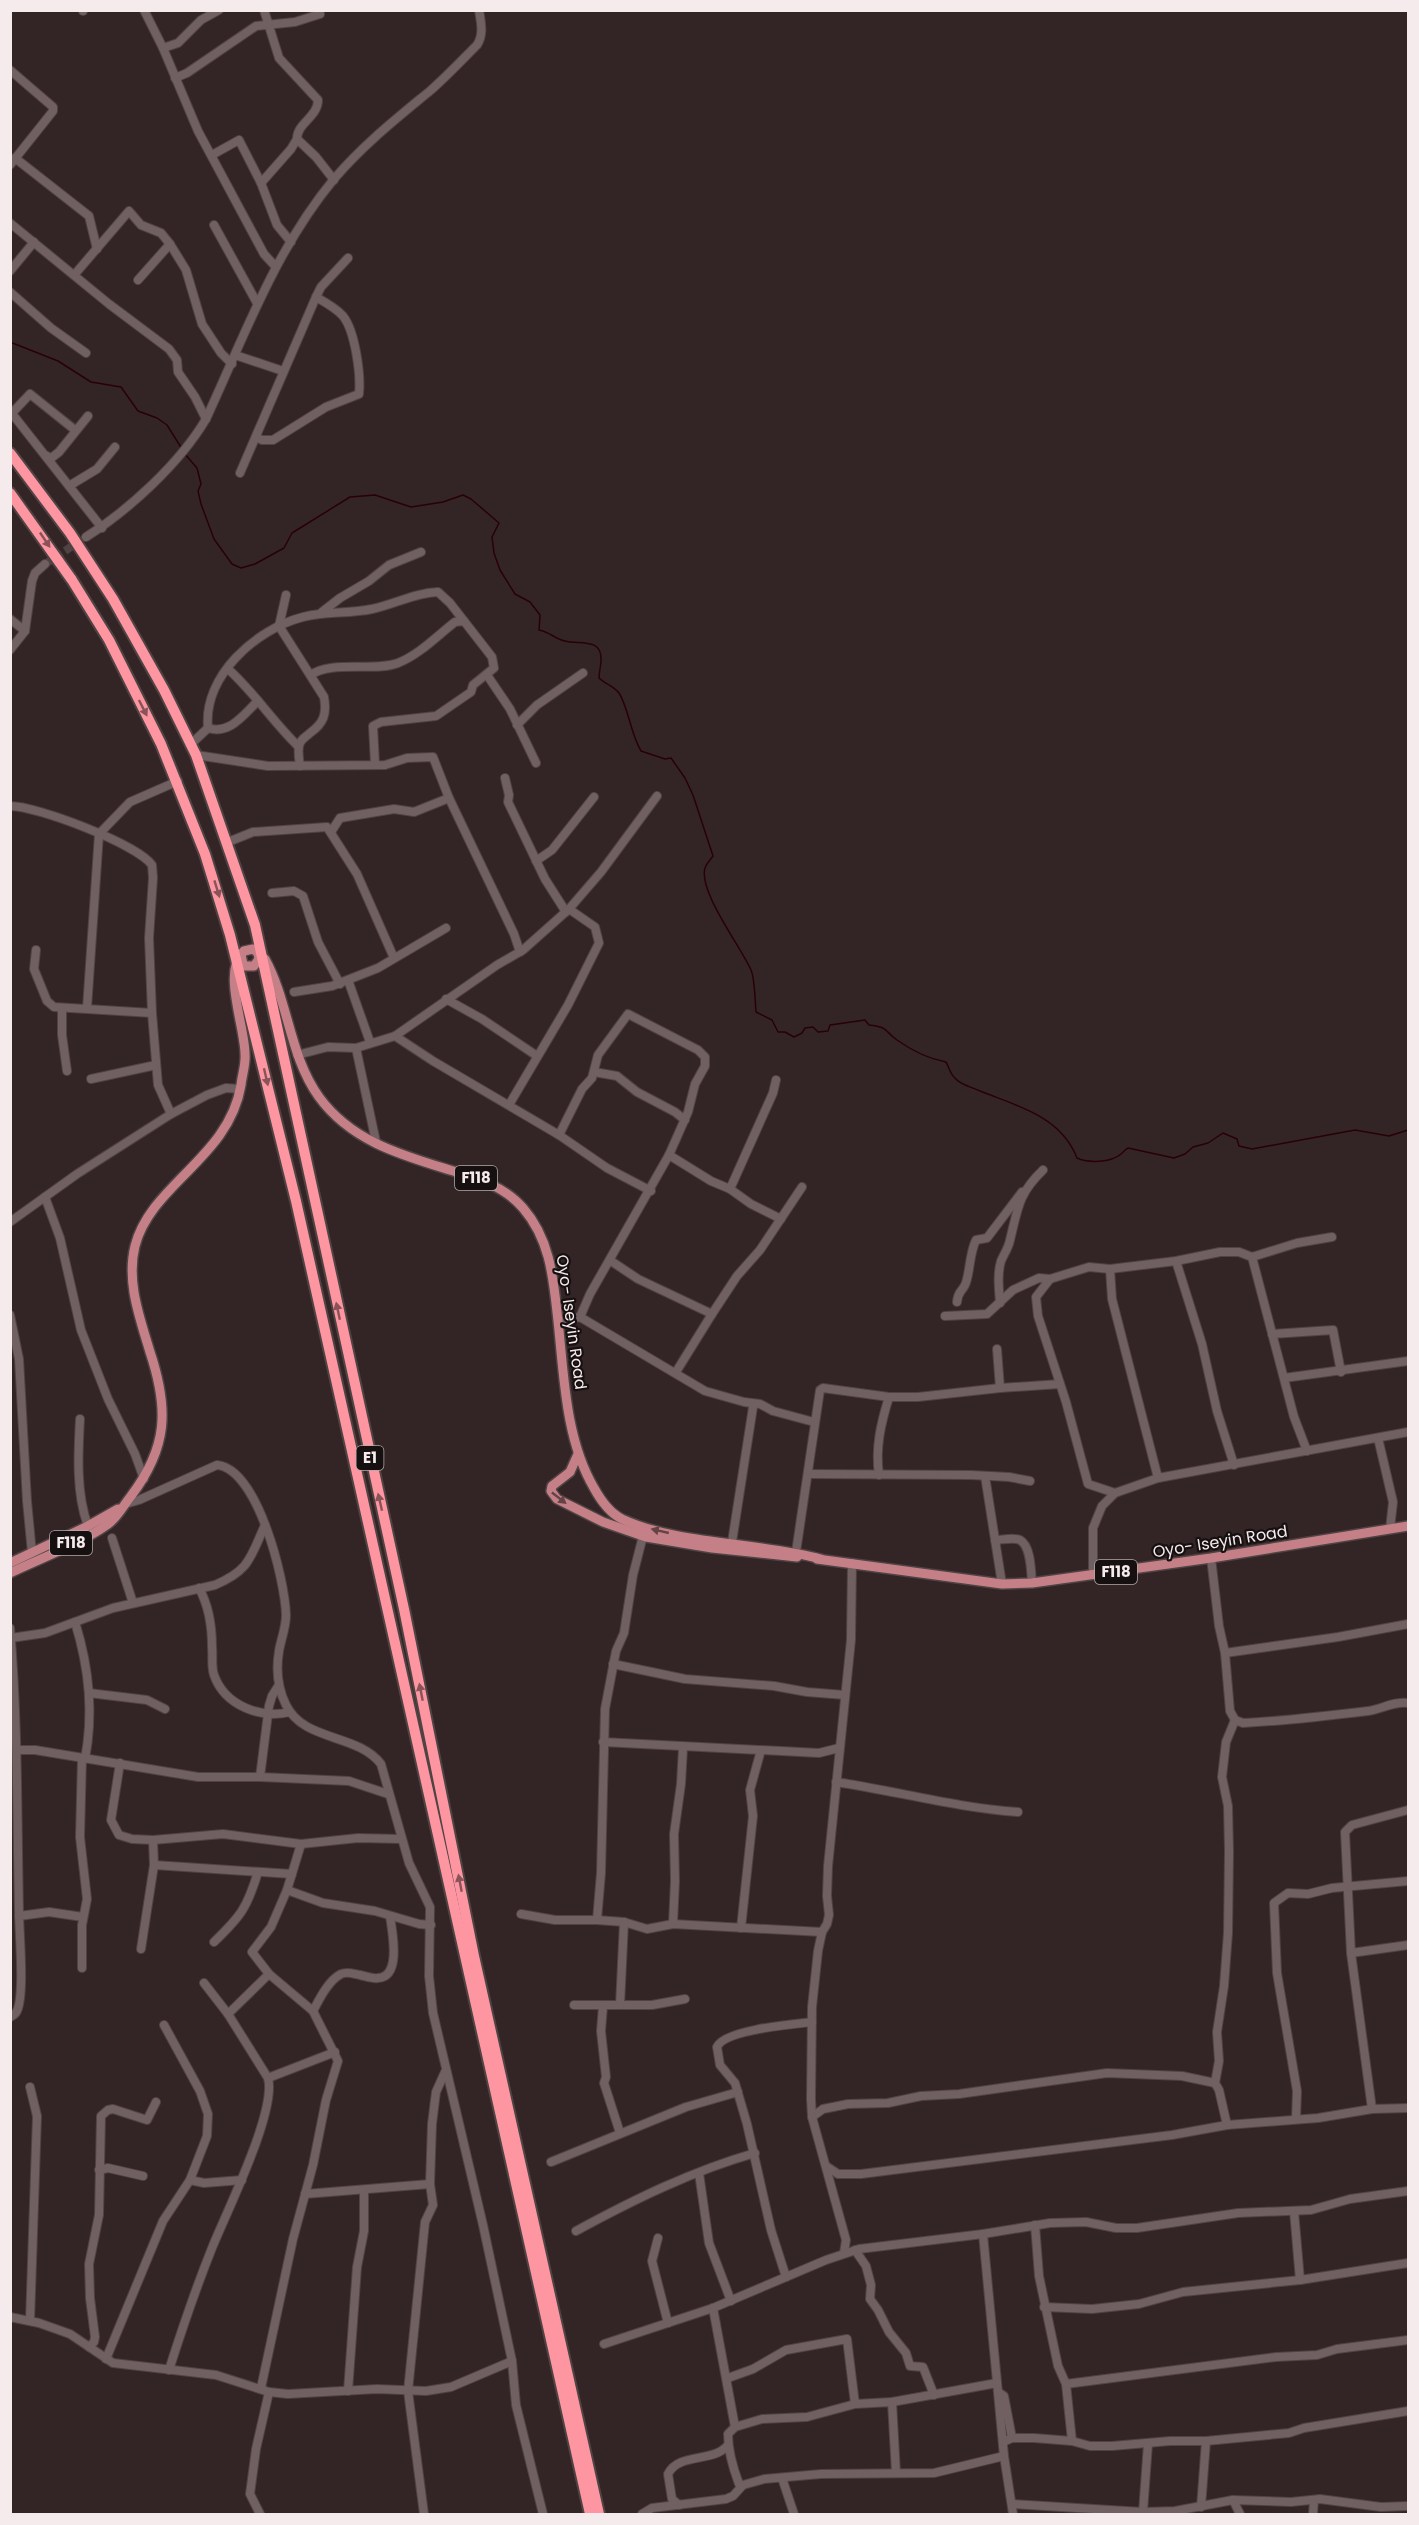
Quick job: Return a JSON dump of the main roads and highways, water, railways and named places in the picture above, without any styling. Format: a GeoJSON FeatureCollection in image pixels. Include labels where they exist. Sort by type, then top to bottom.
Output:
{"type":"FeatureCollection","features":[{"type":"Feature","properties":{"kind":"highway","name":"E1"},"geometry":{"type":"LineString","coordinates":[[10,453],[70,532],[113,599],[191,744],[228,842],[249,963],[296,1201],[590,2514]]}},
{"type":"Feature","properties":{"kind":"highway","name":"E1"},"geometry":{"type":"LineString","coordinates":[[10,493],[72,580],[109,640],[178,781],[249,963],[404,1609],[474,1956],[599,2514]]}},
{"type":"Feature","properties":{"kind":"main road","name":"Oyo- Iseyin Road"},"geometry":{"type":"LineString","coordinates":[[249,963],[273,975],[297,1055],[319,1097],[340,1120],[376,1145],[478,1178],[510,1196],[522,1207],[542,1236],[549,1259],[571,1423],[578,1454],[599,1497],[618,1517],[662,1532],[796,1552],[821,1559]]}},
{"type":"Feature","properties":{"kind":"main road","name":"F118"},"geometry":{"type":"LineString","coordinates":[[10,1573],[98,1530],[116,1516],[144,1479],[157,1451],[164,1412],[159,1380],[132,1284],[135,1246],[142,1226],[154,1207],[202,1158],[232,1114],[240,1089],[246,1055],[249,963]]}},
{"type":"Feature","properties":{"kind":"main road","name":"Oyo- Iseyin Road"},"geometry":{"type":"LineString","coordinates":[[578,1454],[570,1472],[552,1486],[550,1491],[552,1495],[603,1522],[643,1536],[712,1548],[821,1559],[1002,1584],[1093,1575],[1408,1526]]}},
{"type":"Feature","properties":{"kind":"main road","name":"F118"},"geometry":{"type":"LineString","coordinates":[[10,1563],[88,1526],[125,1504]]}},
{"type":"Feature","properties":{"kind":"waterway"},"geometry":{"type":"LineString","coordinates":[[10,342],[58,361],[91,382],[121,387],[138,411],[157,418],[167,425],[182,449]]}},
{"type":"Feature","properties":{"kind":"waterway"},"geometry":{"type":"LineString","coordinates":[[184,453],[197,468],[201,484],[198,491],[201,504],[214,539],[232,564],[241,568],[255,564],[284,548],[292,533],[350,497],[375,495],[411,507],[443,502],[463,495],[499,523],[492,537],[494,553],[500,570],[515,594],[530,602],[540,615],[539,630],[561,640],[588,643],[598,648],[601,660],[599,678],[619,693],[641,751],[665,759],[671,758],[685,778],[713,856],[705,868],[708,890],[751,970],[756,1012],[772,1020],[778,1032],[785,1032],[794,1037],[802,1033],[805,1028],[813,1027],[818,1032],[828,1031],[830,1025],[865,1020],[869,1025],[883,1028],[914,1051],[946,1062],[952,1075],[966,1086],[1023,1108],[1049,1122],[1070,1144],[1077,1158],[1087,1161],[1111,1159],[1128,1148],[1174,1158],[1185,1154],[1193,1147],[1208,1143],[1223,1133],[1237,1139],[1239,1146],[1252,1149],[1355,1130],[1389,1136],[1408,1130]]}},
{"type":"Feature","properties":{"kind":"tunnel"},"geometry":{"type":"LineString","coordinates":[[45,564],[86,537]]}}]}
